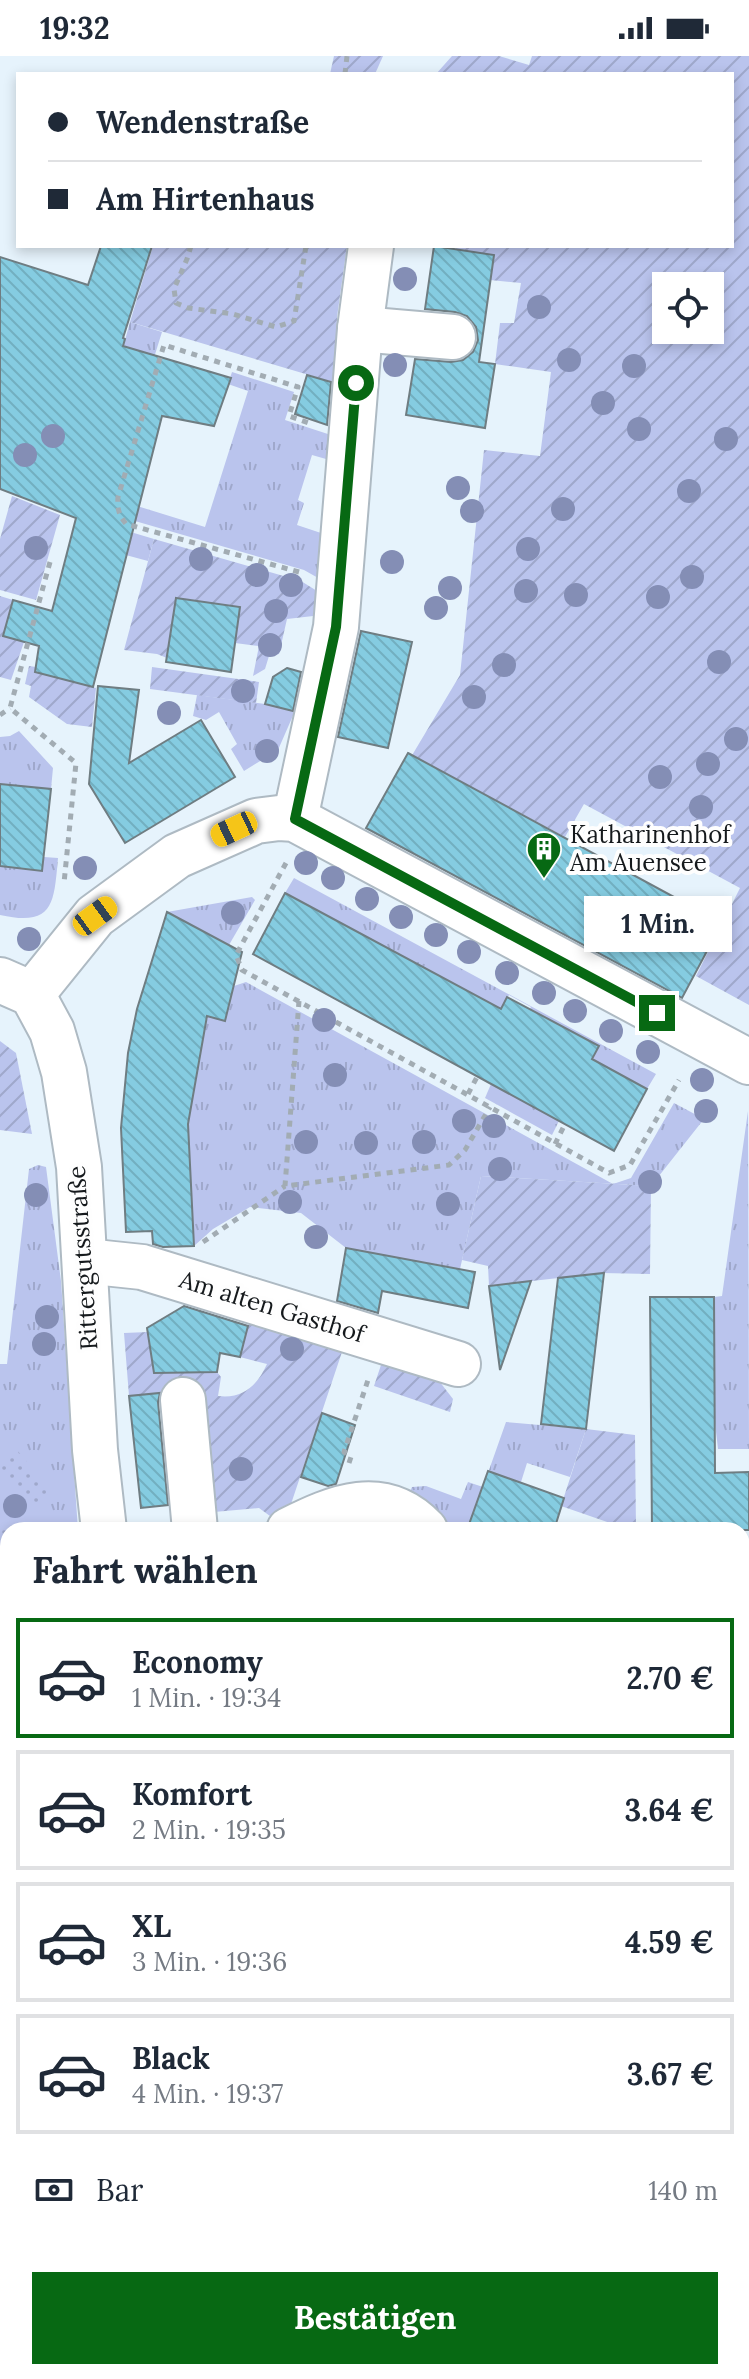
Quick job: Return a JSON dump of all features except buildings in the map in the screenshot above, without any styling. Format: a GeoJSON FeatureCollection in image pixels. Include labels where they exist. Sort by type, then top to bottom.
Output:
{"type":"FeatureCollection","features":[{"type":"Feature","properties":{"kind":"street"},"geometry":{"type":"LineString","coordinates":[[295,819],[336,627],[360,329],[371,248]]}},
{"type":"Feature","properties":{"kind":"street"},"geometry":{"type":"LineString","coordinates":[[360,329],[453,337]]}},
{"type":"Feature","properties":{"kind":"street"},"geometry":{"type":"LineString","coordinates":[[16,987],[95,916],[177,856],[256,821],[295,819],[749,1062]]}},
{"type":"Feature","properties":{"kind":"street","name":"Rittergutsstraße"},"geometry":{"type":"LineString","coordinates":[[16,987],[52,1031],[64,1072],[79,1167],[95,1450],[103,1522]]}},
{"type":"Feature","properties":{"kind":"street","name":"Am alten Gasthof"},"geometry":{"type":"LineString","coordinates":[[85,1261],[142,1267],[458,1364]]}},
{"type":"Feature","properties":{"kind":"street"},"geometry":{"type":"LineString","coordinates":[[183,1400],[194,1522]]}},
{"type":"Feature","properties":{"kind":"street"},"geometry":{"type":"LineString","coordinates":[[306,1522],[333,1509],[357,1504],[390,1508],[418,1522]]}},
{"type":"Feature","properties":{"kind":"path"},"geometry":{"type":"LineString","coordinates":[[190,248],[174,289],[176,303],[188,308],[233,314],[276,327],[294,321],[306,248]]}},
{"type":"Feature","properties":{"kind":"path"},"geometry":{"type":"LineString","coordinates":[[339,593],[304,574],[126,524],[117,508],[164,345],[298,387],[289,416],[351,438]]}},
{"type":"Feature","properties":{"kind":"path"},"geometry":{"type":"LineString","coordinates":[[0,715],[10,708],[50,562]]}},
{"type":"Feature","properties":{"kind":"path"},"geometry":{"type":"LineString","coordinates":[[10,708],[76,763],[64,888]]}},
{"type":"Feature","properties":{"kind":"path"},"geometry":{"type":"LineString","coordinates":[[295,819],[285,867],[236,955],[242,970],[609,1173],[630,1165],[679,1080]]}},
{"type":"Feature","properties":{"kind":"path"},"geometry":{"type":"LineString","coordinates":[[285,1186],[299,1001]]}},
{"type":"Feature","properties":{"kind":"path"},"geometry":{"type":"LineString","coordinates":[[468,1094],[477,1077]]}},
{"type":"Feature","properties":{"kind":"path"},"geometry":{"type":"LineString","coordinates":[[195,1248],[285,1186],[449,1165],[465,1150],[490,1107]]}},
{"type":"Feature","properties":{"kind":"path"},"geometry":{"type":"LineString","coordinates":[[555,1144],[565,1124]]}},
{"type":"Feature","properties":{"kind":"path"},"geometry":{"type":"LineString","coordinates":[[333,1509],[351,1457],[344,1452],[381,1340]]}},
{"type":"Feature","properties":{"kind":"green space"},"geometry":{"type":"Polygon","coordinates":[[[334,56],[383,56],[376,72],[330,72],[334,56]]]}},
{"type":"Feature","properties":{"kind":"green space"},"geometry":{"type":"Polygon","coordinates":[[[452,56],[499,56],[529,65],[532,56],[749,56],[749,1005],[696,976],[740,888],[584,804],[565,837],[430,765],[408,762],[460,675],[484,450],[540,456],[551,372],[495,364],[500,323],[514,323],[521,283],[490,280],[494,255],[456,248],[734,248],[734,72],[438,72],[452,56]]]}},
{"type":"Feature","properties":{"kind":"green space"},"geometry":{"type":"Polygon","coordinates":[[[152,248],[347,248],[337,317],[336,383],[130,322],[152,248]]]}},
{"type":"Feature","properties":{"kind":"green space"},"geometry":{"type":"Polygon","coordinates":[[[130,322],[162,332],[113,489],[124,530],[154,539],[148,561],[70,540],[130,322]]]}},
{"type":"Feature","properties":{"kind":"green space"},"geometry":{"type":"Polygon","coordinates":[[[232,372],[294,392],[285,420],[334,436],[333,461],[312,455],[298,500],[304,503],[297,525],[330,536],[327,583],[304,570],[128,519],[121,501],[205,527],[248,391],[228,384],[232,372]]]}},
{"type":"Feature","properties":{"kind":"green space"},"geometry":{"type":"Polygon","coordinates":[[[12,496],[60,515],[36,600],[0,590],[0,539],[12,496]]]}},
{"type":"Feature","properties":{"kind":"green space"},"geometry":{"type":"Polygon","coordinates":[[[154,539],[301,581],[325,596],[322,615],[287,619],[279,654],[269,656],[265,669],[253,676],[259,646],[235,643],[176,598],[167,658],[124,650],[154,539]]]}},
{"type":"Feature","properties":{"kind":"green space"},"geometry":{"type":"Polygon","coordinates":[[[0,596],[13,600],[3,636],[24,642],[11,680],[0,677],[0,596]]]}},
{"type":"Feature","properties":{"kind":"green space"},"geometry":{"type":"Polygon","coordinates":[[[29,666],[36,667],[36,672],[96,688],[92,727],[67,724],[29,697],[31,686],[25,684],[29,666]]]}},
{"type":"Feature","properties":{"kind":"green space"},"geometry":{"type":"Polygon","coordinates":[[[152,667],[259,682],[256,703],[150,689],[152,667]]]}},
{"type":"Feature","properties":{"kind":"green space"},"geometry":{"type":"Polygon","coordinates":[[[197,695],[295,711],[278,750],[244,771],[231,749],[237,744],[219,712],[206,720],[193,716],[197,695]]]}},
{"type":"Feature","properties":{"kind":"green space"},"geometry":{"type":"Polygon","coordinates":[[[19,731],[53,768],[51,789],[0,784],[0,737],[19,731]]]}},
{"type":"Feature","properties":{"kind":"green space"},"geometry":{"type":"Polygon","coordinates":[[[44,857],[58,858],[55,888],[48,908],[31,917],[0,915],[0,866],[42,871],[44,857]]]}},
{"type":"Feature","properties":{"kind":"green space"},"geometry":{"type":"Polygon","coordinates":[[[294,878],[656,1074],[647,1089],[593,1059],[599,1046],[579,1035],[523,1022],[531,1007],[509,995],[501,1009],[285,893],[294,878]]]}},
{"type":"Feature","properties":{"kind":"green space"},"geometry":{"type":"Polygon","coordinates":[[[252,897],[255,900],[229,945],[167,912],[252,897]]]}},
{"type":"Feature","properties":{"kind":"green space"},"geometry":{"type":"Polygon","coordinates":[[[246,982],[613,1184],[481,1176],[460,1269],[346,1248],[301,1213],[250,1207],[213,1229],[194,1246],[188,1124],[205,1028],[208,1016],[225,1020],[234,986],[246,982]]]}},
{"type":"Feature","properties":{"kind":"green space"},"geometry":{"type":"Polygon","coordinates":[[[0,1041],[16,1053],[32,1134],[0,1130],[0,1041]]]}},
{"type":"Feature","properties":{"kind":"green space"},"geometry":{"type":"Polygon","coordinates":[[[491,1084],[559,1121],[552,1135],[485,1098],[491,1084]]]}},
{"type":"Feature","properties":{"kind":"green space"},"geometry":{"type":"Polygon","coordinates":[[[674,1103],[704,1119],[651,1186],[614,1184],[631,1178],[674,1103]]]}},
{"type":"Feature","properties":{"kind":"green space"},"geometry":{"type":"Polygon","coordinates":[[[748,1111],[749,1449],[718,1449],[714,1297],[722,1296],[748,1111]]]}},
{"type":"Feature","properties":{"kind":"green space"},"geometry":{"type":"Polygon","coordinates":[[[38,1165],[46,1167],[61,1281],[77,1522],[0,1522],[0,1364],[7,1364],[29,1169],[38,1165]]]}},
{"type":"Feature","properties":{"kind":"green space"},"geometry":{"type":"Polygon","coordinates":[[[481,1176],[651,1186],[650,1274],[602,1273],[489,1286],[488,1266],[462,1260],[481,1176]]]}},
{"type":"Feature","properties":{"kind":"green space"},"geometry":{"type":"Polygon","coordinates":[[[250,1319],[344,1346],[290,1507],[270,1516],[259,1508],[214,1512],[203,1388],[129,1396],[124,1333],[148,1332],[154,1373],[217,1372],[221,1377],[218,1396],[242,1393],[254,1385],[267,1364],[240,1357],[250,1319]]]}},
{"type":"Feature","properties":{"kind":"green space"},"geometry":{"type":"Polygon","coordinates":[[[383,1359],[436,1377],[453,1399],[450,1412],[374,1386],[383,1359]]]}},
{"type":"Feature","properties":{"kind":"green space"},"geometry":{"type":"Polygon","coordinates":[[[506,1422],[586,1429],[570,1477],[527,1463],[521,1482],[507,1478],[502,1496],[475,1522],[443,1522],[409,1494],[412,1487],[426,1486],[461,1499],[468,1482],[483,1487],[506,1422]]]}},
{"type":"Feature","properties":{"kind":"green space"},"geometry":{"type":"Polygon","coordinates":[[[586,1429],[635,1435],[636,1522],[607,1522],[561,1506],[586,1429]]]}},
{"type":"Feature","properties":{"kind":"green space"},"geometry":{"type":"Polygon","coordinates":[[[16,1449],[52,1491],[32,1508],[0,1469],[0,1463],[16,1449]]]}},
{"type":"Feature","properties":{"kind":"place","name":"Katharinenhof Am Auensee"},"geometry":{"type":"Point","coordinates":[544,880]}},
{"type":"Feature","properties":{"kind":"route"},"geometry":{"type":"LineString","coordinates":[[356,383],[336,627],[295,819],[657,1013]]}}]}
